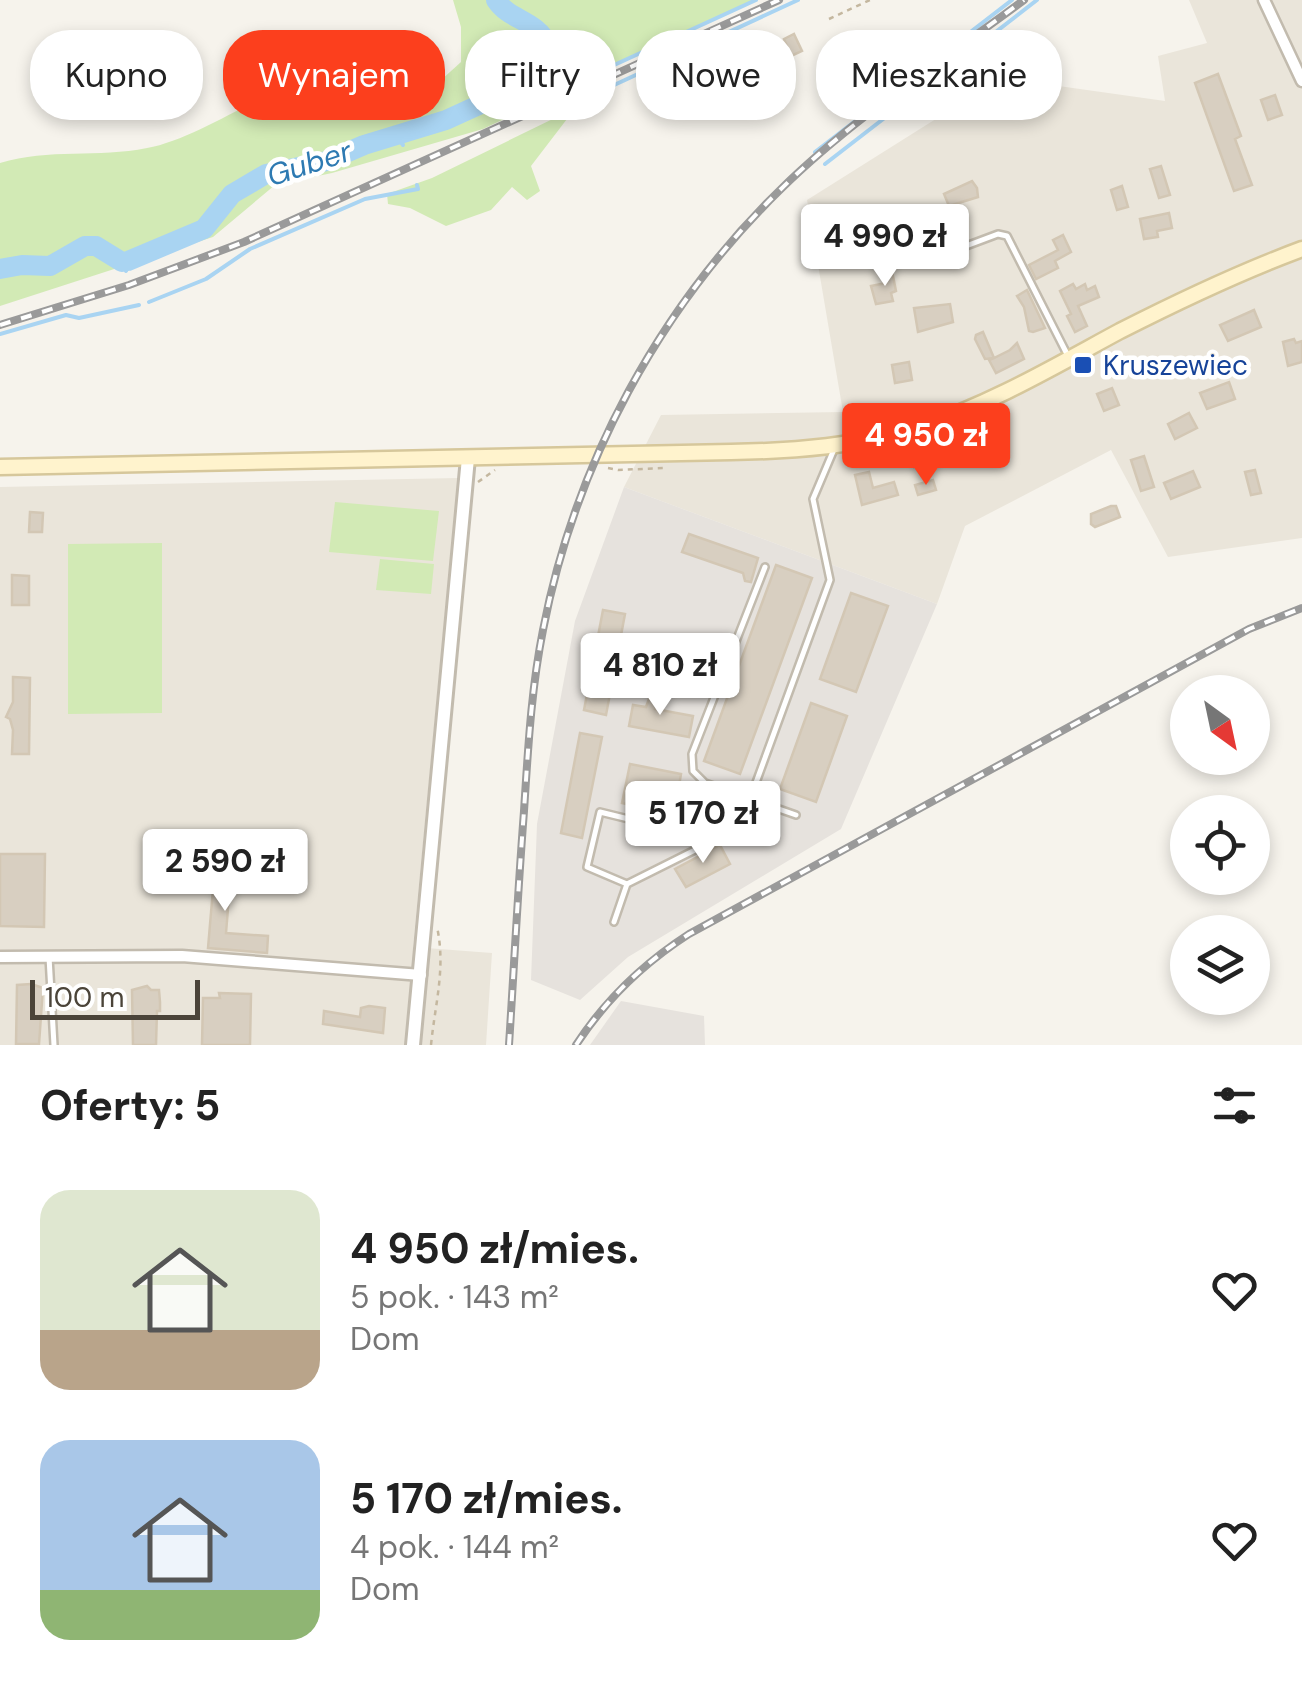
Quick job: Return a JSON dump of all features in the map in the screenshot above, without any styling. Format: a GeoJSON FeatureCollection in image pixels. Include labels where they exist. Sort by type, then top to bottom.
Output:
{"type":"FeatureCollection","features":[{"type":"Feature","properties":{"kind":"main road"},"geometry":{"type":"LineString","coordinates":[[0,467],[749,452],[836,446],[951,416],[1004,393],[1156,313],[1302,249]]}},
{"type":"Feature","properties":{"kind":"street"},"geometry":{"type":"LineString","coordinates":[[1264,0],[1302,81]]}},
{"type":"Feature","properties":{"kind":"street"},"geometry":{"type":"LineString","coordinates":[[413,1045],[468,458]]}},
{"type":"Feature","properties":{"kind":"street"},"geometry":{"type":"LineString","coordinates":[[0,957],[182,956],[421,976]]}},
{"type":"Feature","properties":{"kind":"lane"},"geometry":{"type":"LineString","coordinates":[[958,248],[998,234],[1007,236],[1070,358]]}},
{"type":"Feature","properties":{"kind":"lane"},"geometry":{"type":"LineString","coordinates":[[614,922],[626,884],[733,831],[750,800],[830,580],[814,499],[836,446]]}},
{"type":"Feature","properties":{"kind":"lane"},"geometry":{"type":"LineString","coordinates":[[766,566],[692,754],[693,771],[704,782],[796,815]]}},
{"type":"Feature","properties":{"kind":"lane"},"geometry":{"type":"LineString","coordinates":[[626,884],[587,868],[600,812],[714,840]]}},
{"type":"Feature","properties":{"kind":"lane"},"geometry":{"type":"LineString","coordinates":[[49,957],[54,1045]]}},
{"type":"Feature","properties":{"kind":"path"},"geometry":{"type":"LineString","coordinates":[[830,19],[870,0]]}},
{"type":"Feature","properties":{"kind":"path"},"geometry":{"type":"LineString","coordinates":[[602,466],[618,470],[664,468]]}},
{"type":"Feature","properties":{"kind":"path"},"geometry":{"type":"LineString","coordinates":[[475,491],[479,480],[492,470],[507,469]]}},
{"type":"Feature","properties":{"kind":"path"},"geometry":{"type":"LineString","coordinates":[[432,1045],[442,975],[436,924]]}},
{"type":"Feature","properties":{"kind":"shaded area"},"geometry":{"type":"Polygon","coordinates":[[[1189,0],[1302,0],[1302,538],[1168,557],[1111,450],[965,526],[937,604],[624,487],[661,415],[843,412],[807,200],[934,120],[1062,120],[1062,87],[1165,101],[1158,56],[1207,43],[1189,0]]]}},
{"type":"Feature","properties":{"kind":"shaded area"},"geometry":{"type":"Polygon","coordinates":[[[458,478],[413,947],[492,953],[486,1045],[0,1045],[0,487],[458,478]]]}},
{"type":"Feature","properties":{"kind":"shaded area"},"geometry":{"type":"Polygon","coordinates":[[[624,487],[937,604],[841,829],[628,957],[580,1000],[531,980],[537,824],[575,621],[624,487]]]}},
{"type":"Feature","properties":{"kind":"shaded area"},"geometry":{"type":"Polygon","coordinates":[[[621,1001],[704,1016],[705,1045],[590,1045],[621,1001]]]}},
{"type":"Feature","properties":{"kind":"green space"},"geometry":{"type":"Polygon","coordinates":[[[453,0],[754,0],[691,30],[636,30],[636,56],[616,66],[616,30],[465,30],[465,120],[502,120],[332,173],[275,185],[213,237],[0,306],[0,163],[37,156],[129,151],[179,139],[223,118],[445,120],[445,76],[461,62],[461,27],[453,0]]]}},
{"type":"Feature","properties":{"kind":"green space"},"geometry":{"type":"Polygon","coordinates":[[[551,120],[566,120],[531,166],[540,191],[527,200],[512,187],[491,210],[446,226],[410,208],[388,204],[387,194],[432,178],[551,120]]]}},
{"type":"Feature","properties":{"kind":"green space"},"geometry":{"type":"Polygon","coordinates":[[[335,502],[439,511],[433,561],[329,552],[335,502]]]}},
{"type":"Feature","properties":{"kind":"green space"},"geometry":{"type":"Polygon","coordinates":[[[162,543],[162,713],[68,714],[68,544],[162,543]]]}},
{"type":"Feature","properties":{"kind":"green space"},"geometry":{"type":"Polygon","coordinates":[[[380,559],[434,564],[431,594],[376,590],[380,559]]]}},
{"type":"Feature","properties":{"kind":"building"},"geometry":{"type":"Polygon","coordinates":[[[1218,74],[1241,136],[1235,139],[1252,185],[1234,191],[1195,83],[1218,74]]]}},
{"type":"Feature","properties":{"kind":"building"},"geometry":{"type":"Polygon","coordinates":[[[1275,95],[1282,115],[1268,120],[1261,100],[1275,95]]]}},
{"type":"Feature","properties":{"kind":"building"},"geometry":{"type":"Polygon","coordinates":[[[1161,166],[1170,195],[1159,198],[1150,169],[1161,166]]]}},
{"type":"Feature","properties":{"kind":"building"},"geometry":{"type":"Polygon","coordinates":[[[972,181],[978,197],[949,206],[944,194],[972,181]]]}},
{"type":"Feature","properties":{"kind":"building"},"geometry":{"type":"Polygon","coordinates":[[[1122,186],[1128,207],[1117,210],[1111,190],[1122,186]]]}},
{"type":"Feature","properties":{"kind":"building"},"geometry":{"type":"Polygon","coordinates":[[[1169,213],[1172,228],[1157,231],[1158,237],[1144,239],[1140,219],[1169,213]]]}},
{"type":"Feature","properties":{"kind":"building"},"geometry":{"type":"Polygon","coordinates":[[[928,222],[932,236],[915,241],[911,227],[928,222]]]}},
{"type":"Feature","properties":{"kind":"building"},"geometry":{"type":"Polygon","coordinates":[[[1063,235],[1071,252],[1055,261],[1058,268],[1036,279],[1029,265],[1058,250],[1053,240],[1063,235]]]}},
{"type":"Feature","properties":{"kind":"building"},"geometry":{"type":"Polygon","coordinates":[[[892,271],[896,291],[891,293],[893,301],[876,304],[871,286],[886,283],[884,272],[892,271]]]}},
{"type":"Feature","properties":{"kind":"building"},"geometry":{"type":"Polygon","coordinates":[[[1073,284],[1076,289],[1085,284],[1087,290],[1095,286],[1099,297],[1078,306],[1087,326],[1075,332],[1060,291],[1073,284]]]}},
{"type":"Feature","properties":{"kind":"building"},"geometry":{"type":"Polygon","coordinates":[[[1027,290],[1045,328],[1033,332],[1029,331],[1024,307],[1017,296],[1027,290]]]}},
{"type":"Feature","properties":{"kind":"building"},"geometry":{"type":"Polygon","coordinates":[[[950,304],[953,322],[918,332],[914,308],[950,304]]]}},
{"type":"Feature","properties":{"kind":"building"},"geometry":{"type":"Polygon","coordinates":[[[1254,310],[1261,327],[1228,341],[1220,325],[1254,310]]]}},
{"type":"Feature","properties":{"kind":"building"},"geometry":{"type":"Polygon","coordinates":[[[983,332],[994,358],[985,359],[975,339],[983,332]]]}},
{"type":"Feature","properties":{"kind":"building"},"geometry":{"type":"Polygon","coordinates":[[[1294,339],[1296,343],[1302,341],[1302,362],[1288,366],[1283,342],[1294,339]]]}},
{"type":"Feature","properties":{"kind":"building"},"geometry":{"type":"Polygon","coordinates":[[[1017,343],[1024,359],[996,373],[989,360],[1017,343]]]}},
{"type":"Feature","properties":{"kind":"building"},"geometry":{"type":"Polygon","coordinates":[[[909,362],[912,380],[895,383],[892,365],[909,362]]]}},
{"type":"Feature","properties":{"kind":"building"},"geometry":{"type":"Polygon","coordinates":[[[1229,382],[1235,399],[1207,409],[1200,393],[1229,382]]]}},
{"type":"Feature","properties":{"kind":"building"},"geometry":{"type":"Polygon","coordinates":[[[1112,388],[1119,405],[1104,411],[1097,394],[1112,388]]]}},
{"type":"Feature","properties":{"kind":"building"},"geometry":{"type":"Polygon","coordinates":[[[1189,413],[1197,428],[1175,439],[1168,424],[1189,413]]]}},
{"type":"Feature","properties":{"kind":"building"},"geometry":{"type":"Polygon","coordinates":[[[972,432],[978,446],[949,457],[944,444],[972,432]]]}},
{"type":"Feature","properties":{"kind":"building"},"geometry":{"type":"Polygon","coordinates":[[[925,448],[929,463],[914,467],[909,453],[925,448]]]}},
{"type":"Feature","properties":{"kind":"building"},"geometry":{"type":"Polygon","coordinates":[[[1144,456],[1154,487],[1141,491],[1131,460],[1144,456]]]}},
{"type":"Feature","properties":{"kind":"building"},"geometry":{"type":"Polygon","coordinates":[[[1255,470],[1261,493],[1251,495],[1245,472],[1255,470]]]}},
{"type":"Feature","properties":{"kind":"building"},"geometry":{"type":"Polygon","coordinates":[[[1193,471],[1200,487],[1171,499],[1164,483],[1193,471]]]}},
{"type":"Feature","properties":{"kind":"building"},"geometry":{"type":"Polygon","coordinates":[[[869,472],[873,488],[894,482],[898,495],[862,505],[855,475],[869,472]]]}},
{"type":"Feature","properties":{"kind":"building"},"geometry":{"type":"Polygon","coordinates":[[[933,480],[936,490],[918,495],[915,485],[933,480]]]}},
{"type":"Feature","properties":{"kind":"building"},"geometry":{"type":"Polygon","coordinates":[[[1116,506],[1120,517],[1095,527],[1091,524],[1091,514],[1116,506]]]}},
{"type":"Feature","properties":{"kind":"building"},"geometry":{"type":"Polygon","coordinates":[[[30,512],[43,513],[42,532],[29,532],[30,512]]]}},
{"type":"Feature","properties":{"kind":"building"},"geometry":{"type":"Polygon","coordinates":[[[689,534],[758,558],[751,582],[745,581],[743,573],[682,552],[689,534]]]}},
{"type":"Feature","properties":{"kind":"building"},"geometry":{"type":"Polygon","coordinates":[[[776,565],[812,578],[740,774],[704,761],[776,565]]]}},
{"type":"Feature","properties":{"kind":"building"},"geometry":{"type":"Polygon","coordinates":[[[12,575],[29,576],[29,605],[12,605],[12,575]]]}},
{"type":"Feature","properties":{"kind":"building"},"geometry":{"type":"Polygon","coordinates":[[[851,593],[888,606],[856,692],[820,679],[851,593]]]}},
{"type":"Feature","properties":{"kind":"building"},"geometry":{"type":"Polygon","coordinates":[[[603,610],[625,614],[606,715],[584,710],[603,610]]]}},
{"type":"Feature","properties":{"kind":"building"},"geometry":{"type":"Polygon","coordinates":[[[13,677],[30,678],[29,754],[12,754],[13,730],[6,717],[13,702],[13,677]]]}},
{"type":"Feature","properties":{"kind":"building"},"geometry":{"type":"Polygon","coordinates":[[[653,688],[662,691],[655,709],[693,716],[689,737],[629,726],[633,705],[646,707],[653,688]]]}},
{"type":"Feature","properties":{"kind":"building"},"geometry":{"type":"Polygon","coordinates":[[[811,703],[847,716],[816,802],[780,789],[811,703]]]}},
{"type":"Feature","properties":{"kind":"building"},"geometry":{"type":"Polygon","coordinates":[[[580,733],[602,737],[582,838],[561,833],[580,733]]]}},
{"type":"Feature","properties":{"kind":"building"},"geometry":{"type":"Polygon","coordinates":[[[630,764],[681,774],[678,792],[644,785],[640,807],[622,803],[630,764]]]}},
{"type":"Feature","properties":{"kind":"building"},"geometry":{"type":"Polygon","coordinates":[[[720,845],[730,864],[686,887],[675,869],[720,845]]]}},
{"type":"Feature","properties":{"kind":"building"},"geometry":{"type":"Polygon","coordinates":[[[0,854],[45,854],[44,927],[0,926],[0,854]]]}},
{"type":"Feature","properties":{"kind":"building"},"geometry":{"type":"Polygon","coordinates":[[[192,869],[231,872],[226,933],[268,936],[267,953],[208,948],[213,889],[191,887],[192,869]]]}},
{"type":"Feature","properties":{"kind":"building"},"geometry":{"type":"Polygon","coordinates":[[[17,985],[43,988],[39,1044],[16,1044],[17,985]]]}},
{"type":"Feature","properties":{"kind":"building"},"geometry":{"type":"Polygon","coordinates":[[[147,986],[159,990],[156,1045],[133,1045],[132,990],[147,986]]]}},
{"type":"Feature","properties":{"kind":"building"},"geometry":{"type":"Polygon","coordinates":[[[219,993],[251,994],[250,1045],[202,1045],[203,998],[220,998],[219,993]]]}},
{"type":"Feature","properties":{"kind":"building"},"geometry":{"type":"Polygon","coordinates":[[[361,1008],[385,1008],[383,1033],[323,1024],[324,1011],[360,1017],[361,1008]]]}},
{"type":"Feature","properties":{"kind":"waterway","name":"Guber"},"geometry":{"type":"LineString","coordinates":[[0,269],[50,266],[85,246],[96,246],[122,262],[128,261],[204,229],[232,194],[266,174],[327,161],[364,145],[446,120],[518,87],[540,69],[549,46],[537,30],[496,0]]}},
{"type":"Feature","properties":{"kind":"waterway"},"geometry":{"type":"LineString","coordinates":[[616,64],[756,0]]}},
{"type":"Feature","properties":{"kind":"waterway"},"geometry":{"type":"LineString","coordinates":[[616,84],[798,0]]}},
{"type":"Feature","properties":{"kind":"waterway"},"geometry":{"type":"LineString","coordinates":[[815,152],[1012,0]]}},
{"type":"Feature","properties":{"kind":"waterway"},"geometry":{"type":"LineString","coordinates":[[825,164],[1037,0]]}},
{"type":"Feature","properties":{"kind":"waterway"},"geometry":{"type":"LineString","coordinates":[[396,135],[403,145]]}},
{"type":"Feature","properties":{"kind":"waterway"},"geometry":{"type":"LineString","coordinates":[[149,302],[206,279],[250,249],[365,199],[418,189],[417,185]]}},
{"type":"Feature","properties":{"kind":"waterway"},"geometry":{"type":"LineString","coordinates":[[122,262],[126,271]]}},
{"type":"Feature","properties":{"kind":"waterway"},"geometry":{"type":"LineString","coordinates":[[0,334],[66,315],[79,318],[139,305]]}},
{"type":"Feature","properties":{"kind":"railway"},"geometry":{"type":"LineString","coordinates":[[0,325],[129,285],[244,242],[779,0]]}},
{"type":"Feature","properties":{"kind":"railway"},"geometry":{"type":"LineString","coordinates":[[509,1045],[529,743],[543,630],[557,568],[577,508],[628,392],[696,285],[780,190],[868,114],[1024,0]]}},
{"type":"Feature","properties":{"kind":"railway"},"geometry":{"type":"LineString","coordinates":[[576,1045],[627,983],[689,934],[1249,629],[1302,608]]}},
{"type":"Feature","properties":{"kind":"place","name":"Kruszewiec"},"geometry":{"type":"Point","coordinates":[1083,365]}}]}
